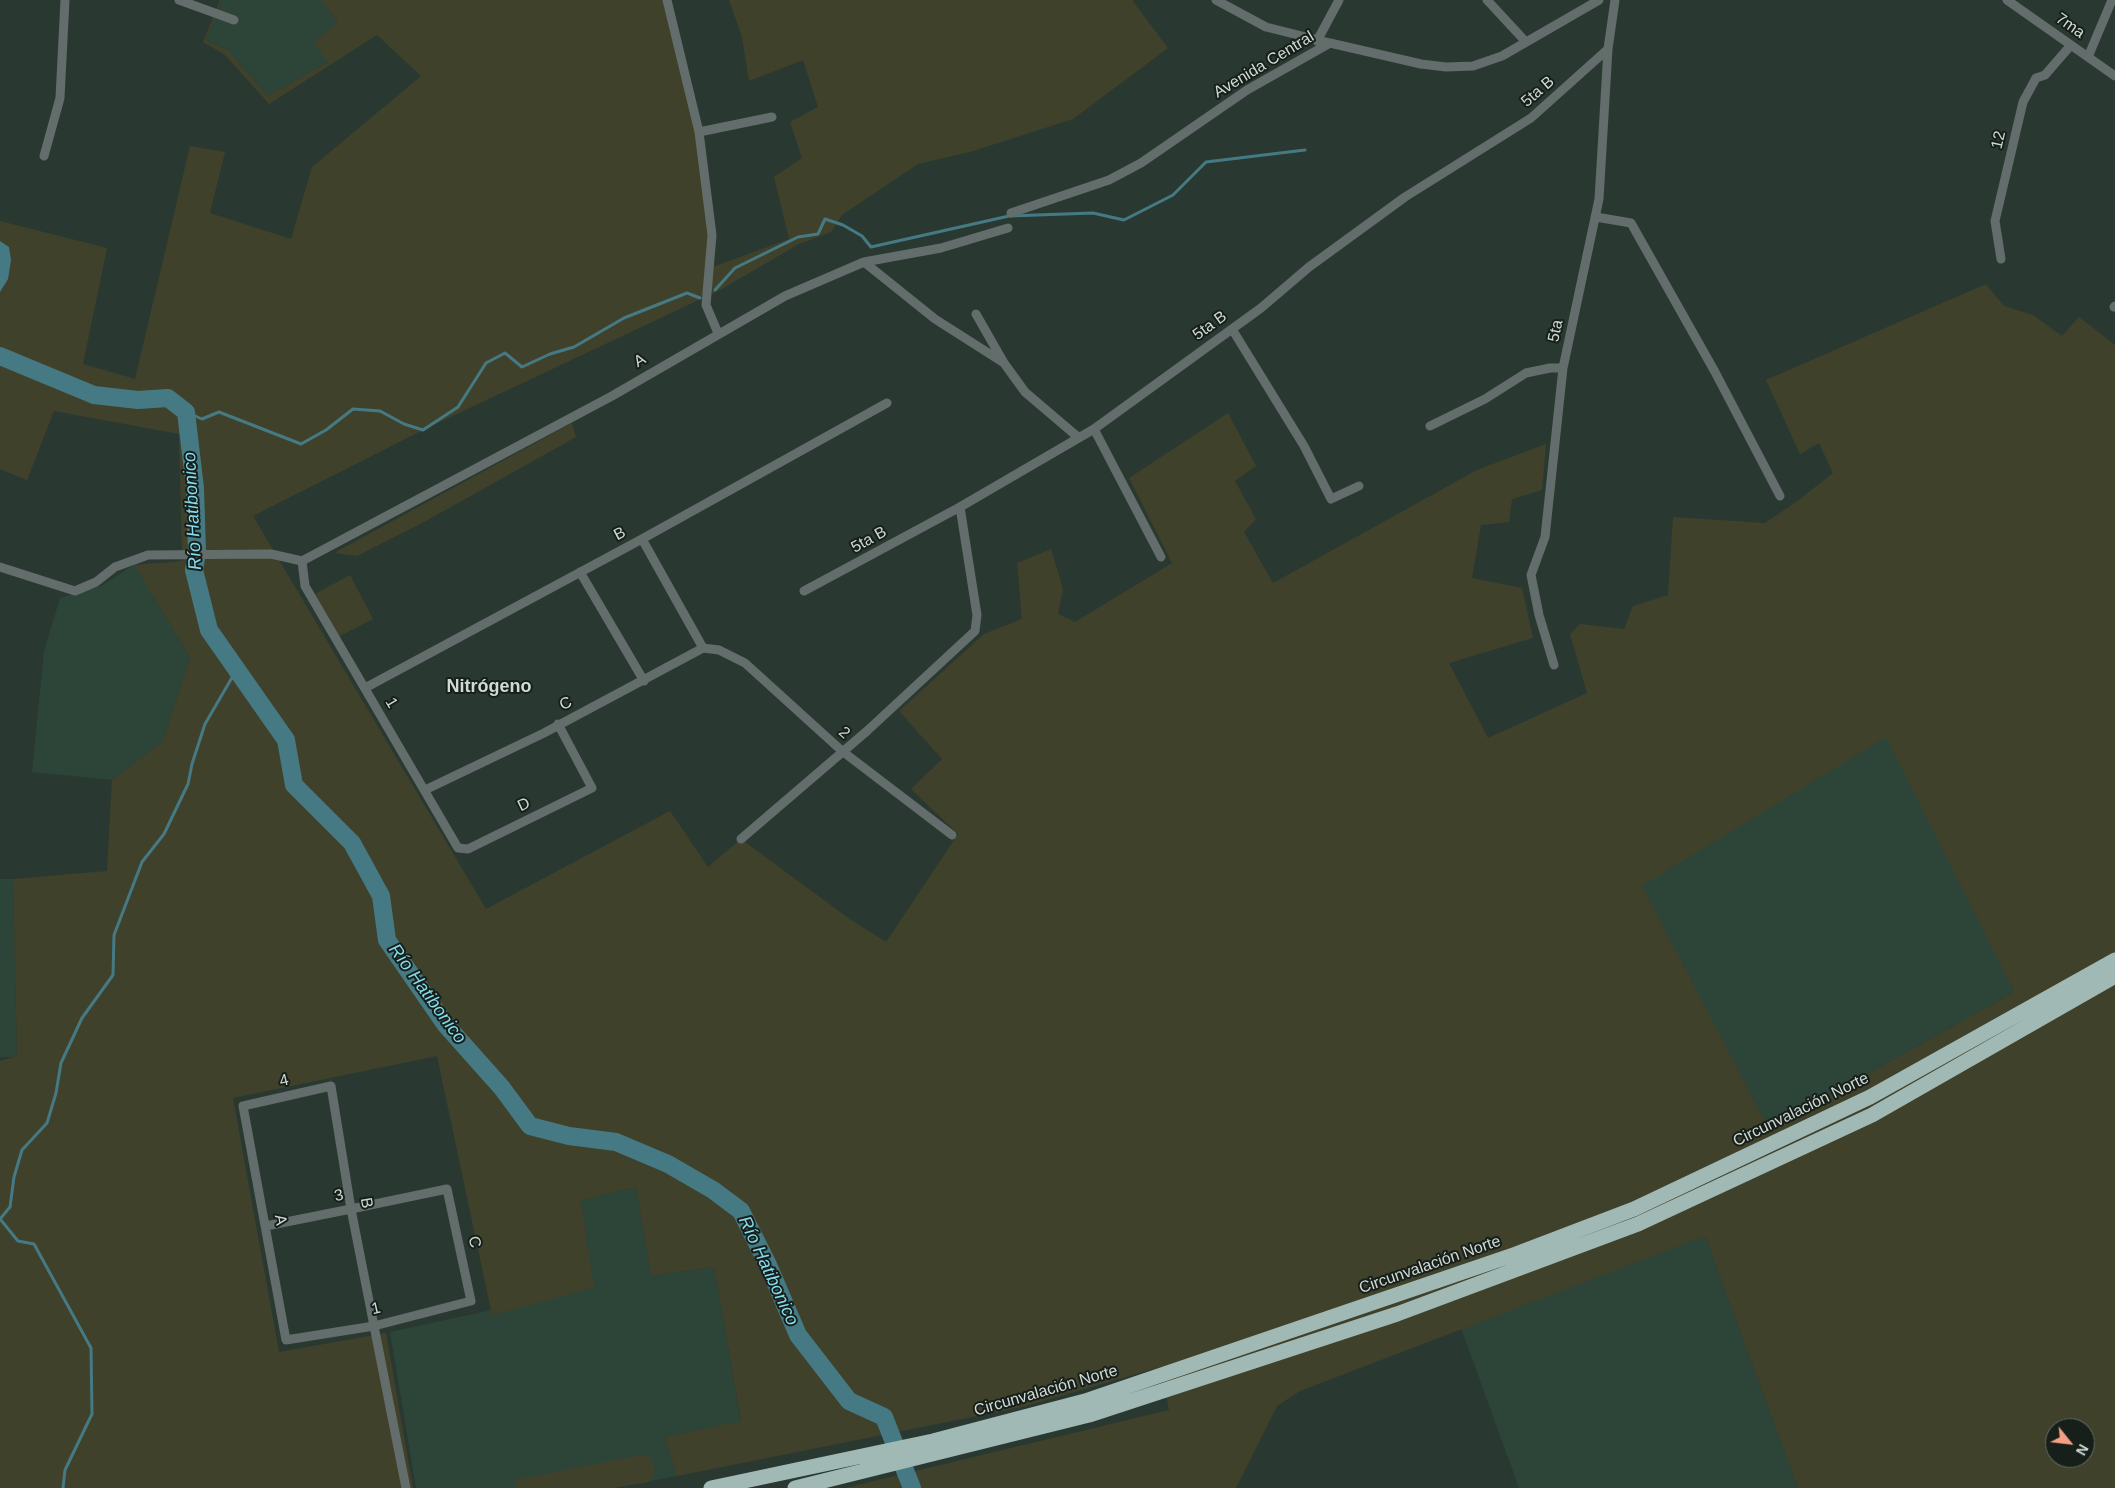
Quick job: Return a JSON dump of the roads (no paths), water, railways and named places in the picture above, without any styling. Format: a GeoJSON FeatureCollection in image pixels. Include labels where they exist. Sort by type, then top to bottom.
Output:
{"type":"FeatureCollection","features":[{"type":"Feature","properties":{"kind":"highway","name":"Circunvalación Norte"},"geometry":{"type":"LineString","coordinates":[[795,1488],[874,1469],[934,1447],[1085,1401],[1516,1254],[1634,1209],[1870,1097],[2115,960]]}},
{"type":"Feature","properties":{"kind":"highway","name":"Circunvalación Norte"},"geometry":{"type":"LineString","coordinates":[[711,1488],[872,1454],[934,1447],[1090,1414],[1371,1323],[1638,1224],[1872,1114],[2115,976]]}},
{"type":"Feature","properties":{"kind":"street"},"geometry":{"type":"LineString","coordinates":[[44,156],[60,98],[65,0]]}},
{"type":"Feature","properties":{"kind":"street"},"geometry":{"type":"LineString","coordinates":[[179,0],[234,20]]}},
{"type":"Feature","properties":{"kind":"street"},"geometry":{"type":"LineString","coordinates":[[668,0],[699,132],[712,235],[706,305],[718,333]]}},
{"type":"Feature","properties":{"kind":"street"},"geometry":{"type":"LineString","coordinates":[[1216,0],[1266,27],[1330,43]]}},
{"type":"Feature","properties":{"kind":"street"},"geometry":{"type":"LineString","coordinates":[[1317,41],[1339,0]]}},
{"type":"Feature","properties":{"kind":"street"},"geometry":{"type":"LineString","coordinates":[[1487,0],[1526,42]]}},
{"type":"Feature","properties":{"kind":"street","name":"Avenida Central"},"geometry":{"type":"LineString","coordinates":[[1011,213],[1109,180],[1141,163],[1248,90],[1330,43],[1421,64],[1446,67],[1473,66],[1502,56],[1599,0]]}},
{"type":"Feature","properties":{"kind":"street","name":"5ta"},"geometry":{"type":"LineString","coordinates":[[1554,666],[1539,615],[1531,575],[1545,537],[1563,368],[1599,199],[1608,49],[1615,0]]}},
{"type":"Feature","properties":{"kind":"street","name":"7ma"},"geometry":{"type":"LineString","coordinates":[[2007,0],[2115,76]]}},
{"type":"Feature","properties":{"kind":"street"},"geometry":{"type":"LineString","coordinates":[[2088,57],[2112,0]]}},
{"type":"Feature","properties":{"kind":"street","name":"12"},"geometry":{"type":"LineString","coordinates":[[2001,259],[1996,221],[2023,102],[2036,78],[2045,75],[2071,45]]}},
{"type":"Feature","properties":{"kind":"street","name":"5ta B"},"geometry":{"type":"LineString","coordinates":[[804,591],[960,506],[1094,429],[1232,329],[1309,267],[1405,197],[1531,118],[1608,49]]}},
{"type":"Feature","properties":{"kind":"street"},"geometry":{"type":"LineString","coordinates":[[699,132],[772,117]]}},
{"type":"Feature","properties":{"kind":"street"},"geometry":{"type":"LineString","coordinates":[[1596,218],[1631,224],[1715,372],[1780,496]]}},
{"type":"Feature","properties":{"kind":"street","name":"A"},"geometry":{"type":"LineString","coordinates":[[302,560],[612,396],[785,296],[864,262],[941,248],[1008,228]]}},
{"type":"Feature","properties":{"kind":"street"},"geometry":{"type":"LineString","coordinates":[[864,262],[935,319],[1004,362]]}},
{"type":"Feature","properties":{"kind":"street"},"geometry":{"type":"LineString","coordinates":[[976,314],[1004,362],[1025,392],[1079,438]]}},
{"type":"Feature","properties":{"kind":"street"},"geometry":{"type":"LineString","coordinates":[[1232,329],[1304,446],[1332,499],[1360,486]]}},
{"type":"Feature","properties":{"kind":"street"},"geometry":{"type":"LineString","coordinates":[[1430,426],[1485,398],[1526,373],[1550,368],[1563,368]]}},
{"type":"Feature","properties":{"kind":"street","name":"B"},"geometry":{"type":"LineString","coordinates":[[365,688],[642,539],[887,403]]}},
{"type":"Feature","properties":{"kind":"street"},"geometry":{"type":"LineString","coordinates":[[1094,429],[1161,557]]}},
{"type":"Feature","properties":{"kind":"street"},"geometry":{"type":"LineString","coordinates":[[741,839],[880,720],[975,631],[977,615],[960,506]]}},
{"type":"Feature","properties":{"kind":"street"},"geometry":{"type":"LineString","coordinates":[[642,539],[703,648]]}},
{"type":"Feature","properties":{"kind":"street"},"geometry":{"type":"LineString","coordinates":[[0,567],[75,591],[96,582],[115,567],[148,555],[271,554],[302,560]]}},
{"type":"Feature","properties":{"kind":"street","name":"1"},"geometry":{"type":"LineString","coordinates":[[302,560],[305,586],[458,848],[468,849]]}},
{"type":"Feature","properties":{"kind":"street"},"geometry":{"type":"LineString","coordinates":[[580,572],[644,681]]}},
{"type":"Feature","properties":{"kind":"street","name":"2"},"geometry":{"type":"LineString","coordinates":[[703,648],[720,650],[745,663],[842,751],[952,835]]}},
{"type":"Feature","properties":{"kind":"street","name":"C"},"geometry":{"type":"LineString","coordinates":[[425,790],[644,681],[703,648]]}},
{"type":"Feature","properties":{"kind":"street","name":"D"},"geometry":{"type":"LineString","coordinates":[[468,849],[592,788],[558,724]]}},
{"type":"Feature","properties":{"kind":"street","name":"B"},"geometry":{"type":"LineString","coordinates":[[331,1086],[351,1209],[406,1488]]}},
{"type":"Feature","properties":{"kind":"street","name":"4"},"geometry":{"type":"LineString","coordinates":[[243,1106],[331,1086]]}},
{"type":"Feature","properties":{"kind":"street","name":"A"},"geometry":{"type":"LineString","coordinates":[[243,1106],[286,1340]]}},
{"type":"Feature","properties":{"kind":"street","name":"C"},"geometry":{"type":"LineString","coordinates":[[447,1189],[471,1301]]}},
{"type":"Feature","properties":{"kind":"street","name":"3"},"geometry":{"type":"LineString","coordinates":[[266,1226],[447,1189]]}},
{"type":"Feature","properties":{"kind":"street","name":"1"},"geometry":{"type":"LineString","coordinates":[[286,1340],[374,1326],[471,1301]]}},
{"type":"Feature","properties":{"kind":"water"},"geometry":{"type":"Polygon","coordinates":[[[0,241],[9,247],[11,260],[8,279],[0,292],[0,241]]]}},
{"type":"Feature","properties":{"kind":"waterway"},"geometry":{"type":"LineString","coordinates":[[715,290],[735,268],[798,237],[818,234],[825,219],[843,225],[862,236],[871,247],[1009,216],[1093,213],[1124,220],[1173,195],[1206,162],[1305,150]]}},
{"type":"Feature","properties":{"kind":"waterway"},"geometry":{"type":"LineString","coordinates":[[186,412],[202,419],[219,412],[301,444],[326,430],[353,409],[380,411],[404,424],[423,430],[458,407],[486,363],[505,353],[522,367],[550,354],[574,347],[624,318],[687,293],[700,298]]}},
{"type":"Feature","properties":{"kind":"waterway","name":"Río Hatibonico"},"geometry":{"type":"LineString","coordinates":[[0,356],[94,395],[138,400],[168,398],[186,412],[195,488],[197,552],[194,570],[209,630],[286,740],[294,785],[352,843],[381,896],[387,940],[445,1024],[502,1088],[530,1126],[569,1136],[616,1142],[668,1164],[713,1190],[741,1211],[768,1265],[798,1335],[849,1401],[884,1417],[912,1488]]}},
{"type":"Feature","properties":{"kind":"waterway"},"geometry":{"type":"LineString","coordinates":[[0,1219],[10,1207],[14,1177],[22,1150],[47,1123],[56,1093],[61,1063],[82,1018],[113,975],[114,935],[142,862],[164,834],[188,784],[192,764],[205,724],[237,669]]}},
{"type":"Feature","properties":{"kind":"waterway"},"geometry":{"type":"LineString","coordinates":[[0,1219],[18,1241],[34,1244],[91,1348],[92,1414],[65,1470],[63,1488]]}},
{"type":"Feature","properties":{"kind":"district","name":"Nitrógeno"},"geometry":{"type":"Point","coordinates":[489,687]}}]}
